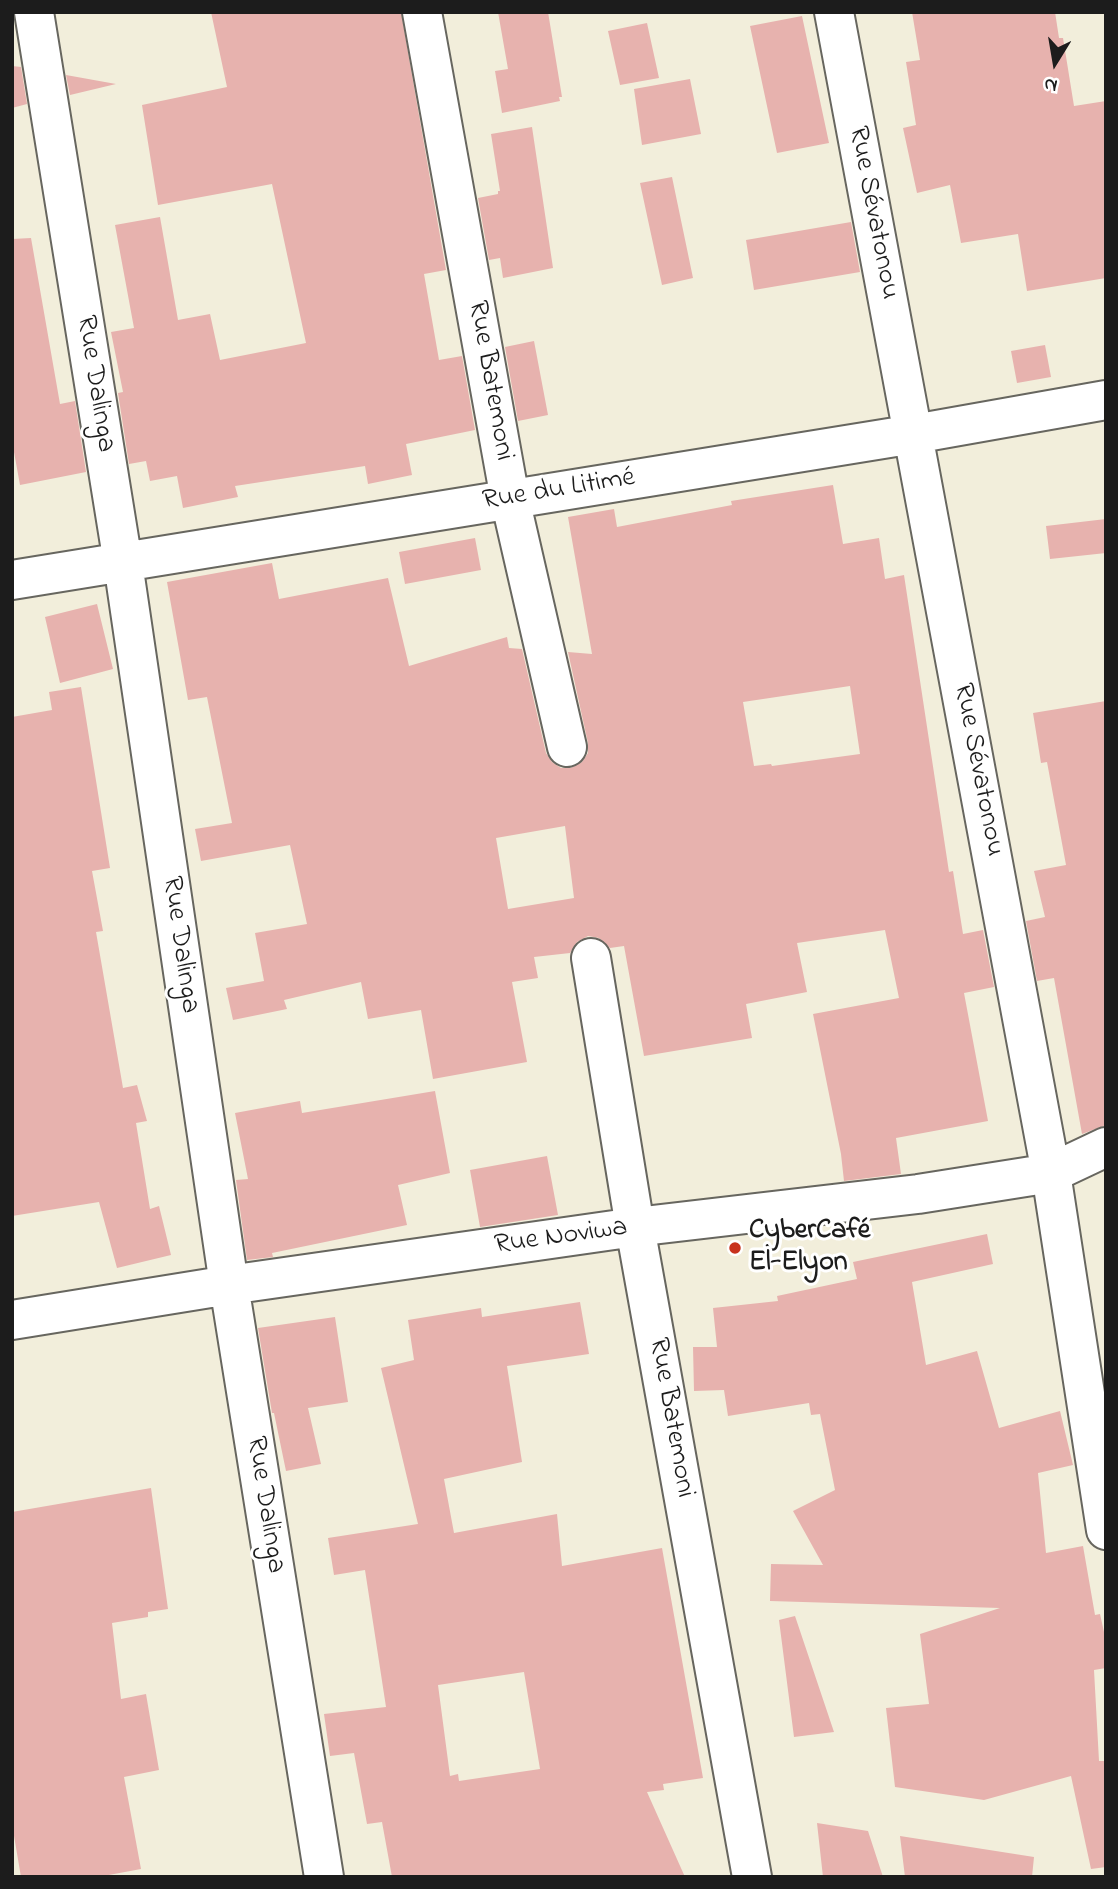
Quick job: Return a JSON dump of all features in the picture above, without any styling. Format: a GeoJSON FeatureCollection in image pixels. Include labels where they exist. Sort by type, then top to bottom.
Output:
{"type":"FeatureCollection","features":[{"type":"Feature","properties":{"kind":"street","name":"Rue Dalinga"},"geometry":{"type":"LineString","coordinates":[[34,12],[123,563],[229,1285],[324,1877]]}},
{"type":"Feature","properties":{"kind":"street","name":"Rue Batemoni"},"geometry":{"type":"LineString","coordinates":[[422,12],[510,499],[567,747]]}},
{"type":"Feature","properties":{"kind":"street","name":"Rue Sévatonou"},"geometry":{"type":"LineString","coordinates":[[834,12],[1051,1173],[1106,1530]]}},
{"type":"Feature","properties":{"kind":"street","name":"Rue du Litimé"},"geometry":{"type":"LineString","coordinates":[[12,580],[914,434],[1106,400]]}},
{"type":"Feature","properties":{"kind":"street","name":"Rue Batemoni"},"geometry":{"type":"LineString","coordinates":[[591,958],[635,1227],[752,1877]]}},
{"type":"Feature","properties":{"kind":"street","name":"Rue Noviwa"},"geometry":{"type":"LineString","coordinates":[[12,1320],[229,1285],[635,1227],[918,1194],[1051,1173],[1106,1147]]}},
{"type":"Feature","properties":{"kind":"building"},"geometry":{"type":"Polygon","coordinates":[[[211,12],[401,12],[446,270],[424,274],[439,360],[462,356],[475,430],[406,444],[412,475],[368,484],[365,466],[235,486],[238,497],[183,508],[177,476],[150,481],[146,461],[129,464],[118,393],[123,392],[111,332],[134,328],[115,225],[160,217],[178,320],[210,314],[220,360],[306,343],[272,184],[158,205],[142,105],[227,87],[211,12]]]}},
{"type":"Feature","properties":{"kind":"building"},"geometry":{"type":"Polygon","coordinates":[[[498,12],[548,12],[562,97],[559,97],[560,101],[502,113],[495,71],[508,69],[498,12]]]}},
{"type":"Feature","properties":{"kind":"building"},"geometry":{"type":"Polygon","coordinates":[[[912,12],[1055,12],[1059,38],[1063,38],[1074,106],[1106,101],[1106,278],[1027,291],[1018,234],[961,243],[950,185],[917,193],[903,128],[916,125],[906,62],[920,60],[912,12]]]}},
{"type":"Feature","properties":{"kind":"building"},"geometry":{"type":"Polygon","coordinates":[[[802,16],[829,143],[777,153],[750,26],[802,16]]]}},
{"type":"Feature","properties":{"kind":"building"},"geometry":{"type":"Polygon","coordinates":[[[647,23],[659,78],[620,85],[608,31],[647,23]]]}},
{"type":"Feature","properties":{"kind":"building"},"geometry":{"type":"Polygon","coordinates":[[[12,66],[21,67],[27,104],[12,108],[12,66]]]}},
{"type":"Feature","properties":{"kind":"building"},"geometry":{"type":"Polygon","coordinates":[[[66,75],[116,84],[70,95],[66,75]]]}},
{"type":"Feature","properties":{"kind":"building"},"geometry":{"type":"Polygon","coordinates":[[[690,79],[701,134],[642,145],[634,89],[690,79]]]}},
{"type":"Feature","properties":{"kind":"building"},"geometry":{"type":"Polygon","coordinates":[[[532,127],[553,268],[503,278],[500,258],[489,260],[478,198],[498,194],[500,191],[491,134],[532,127]]]}},
{"type":"Feature","properties":{"kind":"building"},"geometry":{"type":"Polygon","coordinates":[[[672,177],[693,278],[662,285],[640,183],[672,177]]]}},
{"type":"Feature","properties":{"kind":"building"},"geometry":{"type":"Polygon","coordinates":[[[851,222],[860,272],[754,290],[746,240],[851,222]]]}},
{"type":"Feature","properties":{"kind":"building"},"geometry":{"type":"Polygon","coordinates":[[[31,238],[60,404],[75,401],[86,472],[20,485],[12,441],[12,239],[31,238]]]}},
{"type":"Feature","properties":{"kind":"building"},"geometry":{"type":"Polygon","coordinates":[[[534,341],[548,415],[518,421],[505,347],[534,341]]]}},
{"type":"Feature","properties":{"kind":"building"},"geometry":{"type":"Polygon","coordinates":[[[1045,345],[1051,377],[1017,383],[1011,351],[1045,345]]]}},
{"type":"Feature","properties":{"kind":"building"},"geometry":{"type":"Polygon","coordinates":[[[833,485],[843,544],[879,538],[885,579],[904,575],[949,872],[953,871],[963,934],[983,930],[994,987],[964,993],[988,1121],[896,1138],[901,1174],[844,1181],[813,1014],[899,998],[885,930],[797,943],[807,992],[746,1004],[752,1038],[644,1056],[624,946],[610,948],[599,938],[588,936],[577,942],[570,953],[534,957],[538,978],[512,982],[527,1062],[433,1079],[421,1010],[368,1019],[361,982],[284,1000],[287,1009],[233,1020],[226,988],[264,981],[255,933],[307,924],[290,845],[201,861],[195,829],[232,823],[207,697],[188,700],[167,582],[272,563],[279,599],[388,578],[409,666],[507,637],[509,648],[522,649],[546,753],[552,762],[561,768],[571,768],[582,762],[588,753],[588,743],[568,652],[592,654],[568,517],[614,509],[617,527],[732,505],[731,501],[833,485]],[[850,686],[743,702],[754,766],[860,754],[850,686]],[[565,826],[496,838],[508,909],[574,898],[565,826]]]}},
{"type":"Feature","properties":{"kind":"building"},"geometry":{"type":"Polygon","coordinates":[[[1106,519],[1106,553],[1050,559],[1046,526],[1106,519]]]}},
{"type":"Feature","properties":{"kind":"building"},"geometry":{"type":"Polygon","coordinates":[[[475,538],[481,570],[405,584],[399,552],[475,538]]]}},
{"type":"Feature","properties":{"kind":"building"},"geometry":{"type":"Polygon","coordinates":[[[97,604],[113,669],[60,683],[45,617],[97,604]]]}},
{"type":"Feature","properties":{"kind":"building"},"geometry":{"type":"Polygon","coordinates":[[[81,687],[110,868],[92,871],[103,931],[96,932],[123,1088],[137,1085],[147,1121],[136,1123],[150,1209],[159,1206],[171,1255],[117,1268],[99,1202],[12,1216],[12,717],[52,710],[49,692],[81,687]]]}},
{"type":"Feature","properties":{"kind":"building"},"geometry":{"type":"Polygon","coordinates":[[[1106,701],[1106,1125],[1082,1134],[1054,978],[1037,981],[1026,921],[1045,917],[1034,871],[1066,865],[1047,762],[1041,763],[1033,713],[1106,701]]]}},
{"type":"Feature","properties":{"kind":"building"},"geometry":{"type":"Polygon","coordinates":[[[435,1091],[450,1173],[398,1185],[407,1225],[272,1253],[273,1257],[247,1260],[236,1180],[248,1179],[235,1113],[300,1101],[302,1113],[435,1091]]]}},
{"type":"Feature","properties":{"kind":"building"},"geometry":{"type":"Polygon","coordinates":[[[547,1156],[558,1215],[480,1227],[470,1170],[547,1156]]]}},
{"type":"Feature","properties":{"kind":"building"},"geometry":{"type":"Polygon","coordinates":[[[987,1234],[993,1264],[912,1282],[926,1365],[977,1351],[999,1428],[1060,1411],[1073,1465],[1038,1473],[1046,1553],[1083,1546],[1095,1615],[1100,1614],[1106,1641],[1106,1668],[1094,1670],[1099,1761],[1106,1761],[1106,1867],[1091,1869],[1071,1776],[984,1800],[895,1787],[886,1708],[929,1704],[920,1634],[1000,1608],[770,1601],[771,1564],[823,1565],[793,1511],[835,1490],[820,1414],[811,1415],[809,1403],[728,1416],[724,1390],[694,1391],[693,1347],[717,1347],[713,1308],[778,1301],[777,1296],[857,1279],[853,1262],[987,1234]]]}},
{"type":"Feature","properties":{"kind":"building"},"geometry":{"type":"Polygon","coordinates":[[[580,1302],[589,1354],[507,1366],[522,1462],[444,1479],[454,1533],[557,1514],[562,1566],[662,1548],[703,1778],[663,1784],[664,1790],[647,1792],[685,1877],[392,1877],[382,1822],[367,1824],[354,1753],[330,1756],[324,1714],[386,1707],[365,1570],[334,1575],[328,1538],[418,1524],[381,1368],[414,1360],[408,1320],[481,1308],[482,1317],[580,1302]],[[524,1672],[438,1685],[450,1776],[458,1774],[459,1781],[540,1769],[524,1672]]]}},
{"type":"Feature","properties":{"kind":"building"},"geometry":{"type":"Polygon","coordinates":[[[335,1317],[348,1402],[308,1408],[321,1464],[286,1471],[272,1413],[258,1328],[335,1317]]]}},
{"type":"Feature","properties":{"kind":"building"},"geometry":{"type":"Polygon","coordinates":[[[151,1488],[168,1609],[148,1612],[148,1617],[112,1623],[121,1699],[146,1694],[159,1770],[124,1777],[141,1869],[98,1877],[21,1877],[12,1824],[12,1512],[151,1488]]]}},
{"type":"Feature","properties":{"kind":"building"},"geometry":{"type":"Polygon","coordinates":[[[795,1616],[834,1732],[794,1737],[779,1620],[795,1616]]]}},
{"type":"Feature","properties":{"kind":"building"},"geometry":{"type":"Polygon","coordinates":[[[817,1823],[868,1831],[883,1877],[823,1877],[817,1823]]]}},
{"type":"Feature","properties":{"kind":"building"},"geometry":{"type":"Polygon","coordinates":[[[900,1836],[1034,1857],[1032,1877],[905,1877],[900,1836]]]}},
{"type":"Feature","properties":{"kind":"place","name":"CyberCafé El-Elyon"},"geometry":{"type":"Point","coordinates":[735,1248]}}]}
